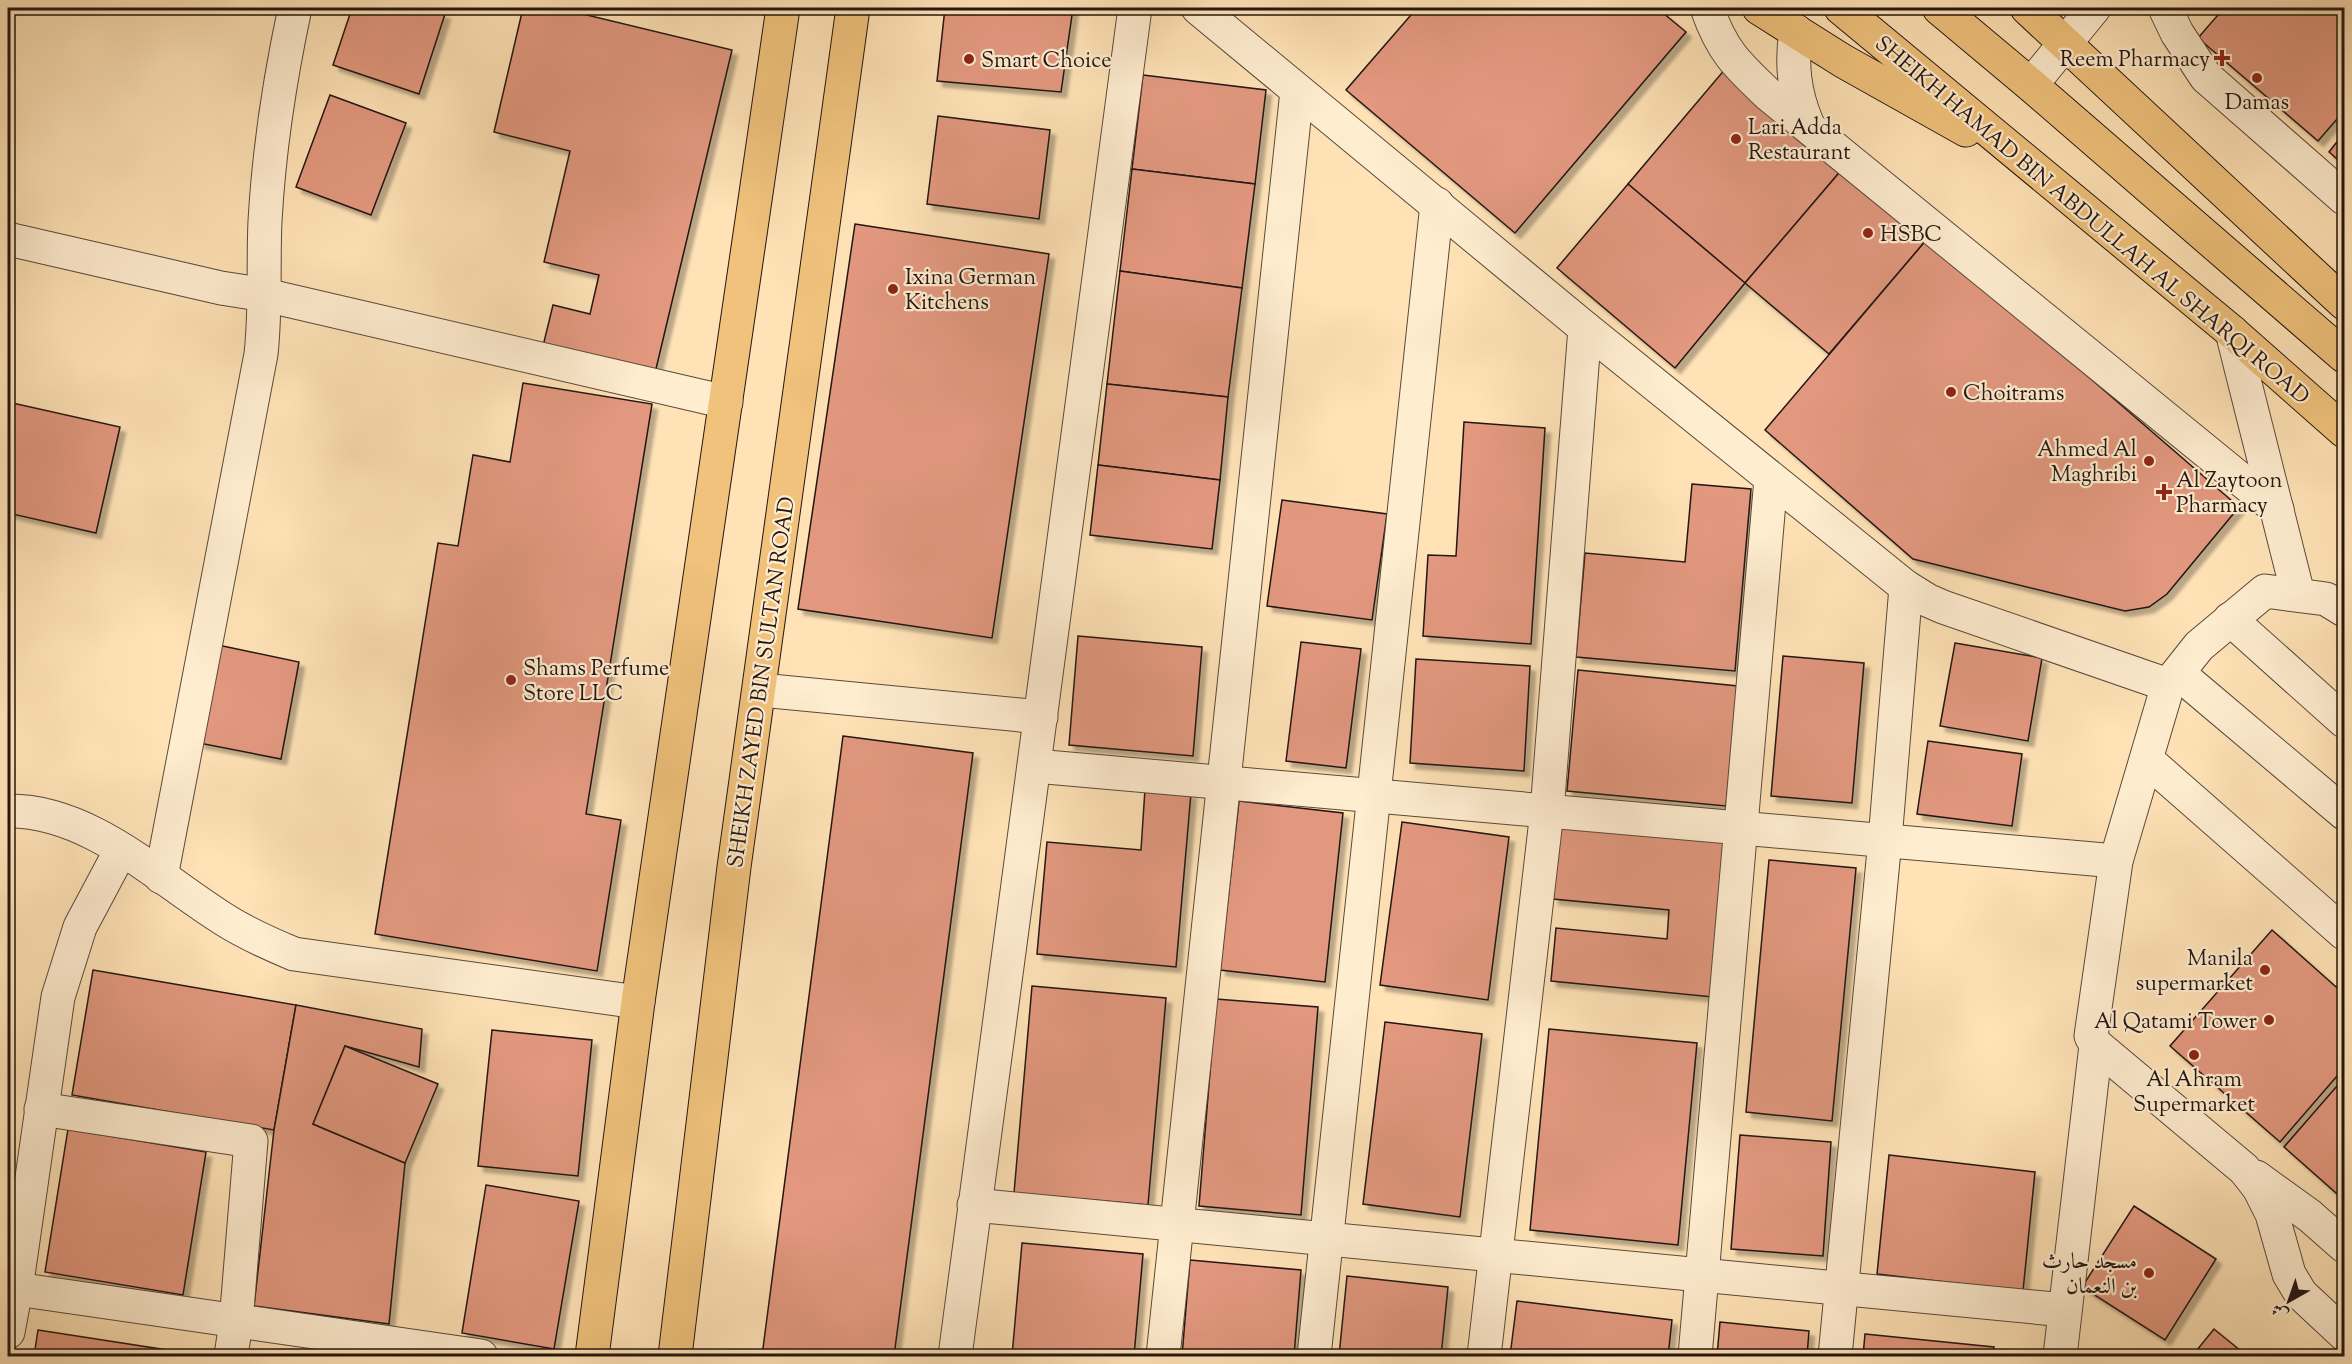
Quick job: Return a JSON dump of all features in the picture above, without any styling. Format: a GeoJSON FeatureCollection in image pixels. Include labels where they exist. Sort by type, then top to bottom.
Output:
{"type":"FeatureCollection","features":[{"type":"Feature","properties":{"kind":"main road","name":"SHEIKH ZAYED BIN SULTAN ROAD"},"geometry":{"type":"LineString","coordinates":[[675,1356],[733,878],[853,8]]}},
{"type":"Feature","properties":{"kind":"main road"},"geometry":{"type":"LineString","coordinates":[[1759,8],[1922,107],[2024,160]]}},
{"type":"Feature","properties":{"kind":"main road","name":"SHEIKH HAMAD BIN ABDULLAH AL SHARQI ROAD"},"geometry":{"type":"LineString","coordinates":[[1841,8],[2232,332],[2344,431]]}},
{"type":"Feature","properties":{"kind":"main road"},"geometry":{"type":"LineString","coordinates":[[1939,8],[2344,356]]}},
{"type":"Feature","properties":{"kind":"main road"},"geometry":{"type":"LineString","coordinates":[[2027,8],[2344,303]]}},
{"type":"Feature","properties":{"kind":"main road"},"geometry":{"type":"LineString","coordinates":[[592,1356],[638,1002],[726,402],[779,10]]}},
{"type":"Feature","properties":{"kind":"street"},"geometry":{"type":"LineString","coordinates":[[161,877],[261,354],[270,149],[280,77],[295,8]]}},
{"type":"Feature","properties":{"kind":"street"},"geometry":{"type":"LineString","coordinates":[[955,1356],[1135,8]]}},
{"type":"Feature","properties":{"kind":"street"},"geometry":{"type":"LineString","coordinates":[[1198,8],[1585,327],[1906,587],[1943,607],[2173,679],[2344,813]]}},
{"type":"Feature","properties":{"kind":"street"},"geometry":{"type":"LineString","coordinates":[[1707,8],[1723,46],[1738,66],[2277,509]]}},
{"type":"Feature","properties":{"kind":"street"},"geometry":{"type":"LineString","coordinates":[[2031,85],[2094,8]]}},
{"type":"Feature","properties":{"kind":"street"},"geometry":{"type":"LineString","coordinates":[[2171,11],[2195,63],[2218,89],[2344,198]]}},
{"type":"Feature","properties":{"kind":"street"},"geometry":{"type":"LineString","coordinates":[[1796,31],[1793,50],[1794,86],[1807,123]]}},
{"type":"Feature","properties":{"kind":"street"},"geometry":{"type":"LineString","coordinates":[[1163,1356],[1297,90]]}},
{"type":"Feature","properties":{"kind":"street"},"geometry":{"type":"LineString","coordinates":[[1314,1356],[1437,204]]}},
{"type":"Feature","properties":{"kind":"street"},"geometry":{"type":"LineString","coordinates":[[8,239],[726,402]]}},
{"type":"Feature","properties":{"kind":"street"},"geometry":{"type":"LineString","coordinates":[[1484,1356],[1547,811],[1585,327]]}},
{"type":"Feature","properties":{"kind":"street"},"geometry":{"type":"LineString","coordinates":[[2232,332],[2298,594]]}},
{"type":"Feature","properties":{"kind":"street"},"geometry":{"type":"LineString","coordinates":[[1695,1356],[1771,479]]}},
{"type":"Feature","properties":{"kind":"street"},"geometry":{"type":"LineString","coordinates":[[1835,1356],[1886,840],[1906,587]]}},
{"type":"Feature","properties":{"kind":"street"},"geometry":{"type":"LineString","coordinates":[[2344,610],[2326,599],[2265,591],[2199,646],[2173,679],[2116,861],[2091,1036],[2096,1045],[2244,1169],[2310,1216],[2344,1246]]}},
{"type":"Feature","properties":{"kind":"street"},"geometry":{"type":"LineString","coordinates":[[2230,619],[2344,721]]}},
{"type":"Feature","properties":{"kind":"street"},"geometry":{"type":"LineString","coordinates":[[760,690],[1041,717]]}},
{"type":"Feature","properties":{"kind":"street"},"geometry":{"type":"LineString","coordinates":[[2147,760],[2344,933]]}},
{"type":"Feature","properties":{"kind":"street"},"geometry":{"type":"LineString","coordinates":[[1035,766],[2116,861]]}},
{"type":"Feature","properties":{"kind":"street"},"geometry":{"type":"LineString","coordinates":[[8,811],[58,819],[92,833],[225,920],[261,941],[294,954],[638,1002]]}},
{"type":"Feature","properties":{"kind":"street"},"geometry":{"type":"LineString","coordinates":[[8,1332],[58,997],[80,927],[121,850]]}},
{"type":"Feature","properties":{"kind":"street"},"geometry":{"type":"LineString","coordinates":[[2060,1356],[2096,1045]]}},
{"type":"Feature","properties":{"kind":"street"},"geometry":{"type":"LineString","coordinates":[[41,1108],[251,1141],[236,1322],[231,1356]]}},
{"type":"Feature","properties":{"kind":"street"},"geometry":{"type":"LineString","coordinates":[[2244,1169],[2259,1188],[2272,1214],[2289,1274],[2301,1294],[2344,1334]]}},
{"type":"Feature","properties":{"kind":"street"},"geometry":{"type":"LineString","coordinates":[[974,1205],[2065,1310]]}},
{"type":"Feature","properties":{"kind":"street"},"geometry":{"type":"LineString","coordinates":[[16,1289],[481,1356]]}},
{"type":"Feature","properties":{"kind":"building"},"geometry":{"type":"Polygon","coordinates":[[[352,8],[424,8],[445,14],[419,94],[333,65],[352,8]]]}},
{"type":"Feature","properties":{"kind":"building"},"geometry":{"type":"Polygon","coordinates":[[[523,8],[558,8],[732,50],[655,373],[543,346],[553,305],[590,314],[599,275],[544,262],[570,151],[494,132],[523,8]]]}},
{"type":"Feature","properties":{"kind":"building"},"geometry":{"type":"Polygon","coordinates":[[[945,8],[1073,8],[1061,92],[937,81],[945,8]]]}},
{"type":"Feature","properties":{"kind":"building"},"geometry":{"type":"Polygon","coordinates":[[[1417,8],[1657,8],[1686,32],[1515,233],[1346,90],[1417,8]]]}},
{"type":"Feature","properties":{"kind":"building"},"geometry":{"type":"Polygon","coordinates":[[[2224,8],[2344,8],[2344,111],[2318,141],[2198,38],[2224,8]]]}},
{"type":"Feature","properties":{"kind":"building"},"geometry":{"type":"Polygon","coordinates":[[[1726,68],[1844,167],[1745,283],[1628,184],[1726,68]]]}},
{"type":"Feature","properties":{"kind":"building"},"geometry":{"type":"Polygon","coordinates":[[[1143,75],[1266,90],[1255,184],[1132,169],[1143,75]]]}},
{"type":"Feature","properties":{"kind":"building"},"geometry":{"type":"Polygon","coordinates":[[[330,95],[406,123],[371,215],[296,187],[330,95]]]}},
{"type":"Feature","properties":{"kind":"building"},"geometry":{"type":"Polygon","coordinates":[[[938,116],[1050,130],[1039,219],[927,204],[938,116]]]}},
{"type":"Feature","properties":{"kind":"building"},"geometry":{"type":"Polygon","coordinates":[[[2344,133],[2344,165],[2329,152],[2344,133]]]}},
{"type":"Feature","properties":{"kind":"building"},"geometry":{"type":"Polygon","coordinates":[[[1844,167],[1928,238],[1829,354],[1745,283],[1844,167]]]}},
{"type":"Feature","properties":{"kind":"building"},"geometry":{"type":"Polygon","coordinates":[[[1132,169],[1255,184],[1242,288],[1120,271],[1132,169]]]}},
{"type":"Feature","properties":{"kind":"building"},"geometry":{"type":"Polygon","coordinates":[[[1628,184],[1745,283],[1675,368],[1557,268],[1628,184]]]}},
{"type":"Feature","properties":{"kind":"building"},"geometry":{"type":"Polygon","coordinates":[[[855,224],[1049,254],[992,638],[798,609],[855,224]]]}},
{"type":"Feature","properties":{"kind":"building","name":"Choitrams"},"geometry":{"type":"Polygon","coordinates":[[[1928,238],[2239,507],[2167,594],[2149,607],[2125,611],[1913,559],[1765,430],[1928,238]]]}},
{"type":"Feature","properties":{"kind":"building"},"geometry":{"type":"Polygon","coordinates":[[[1120,271],[1242,288],[1228,397],[1107,384],[1120,271]]]}},
{"type":"Feature","properties":{"kind":"building","name":"Shams Perfume Store LLC"},"geometry":{"type":"Polygon","coordinates":[[[523,383],[652,404],[586,814],[621,820],[597,971],[375,934],[438,543],[458,546],[473,455],[510,462],[523,383]]]}},
{"type":"Feature","properties":{"kind":"building"},"geometry":{"type":"Polygon","coordinates":[[[1107,384],[1228,397],[1220,480],[1098,465],[1107,384]]]}},
{"type":"Feature","properties":{"kind":"building"},"geometry":{"type":"Polygon","coordinates":[[[8,402],[120,427],[96,533],[8,513],[8,402]]]}},
{"type":"Feature","properties":{"kind":"building"},"geometry":{"type":"Polygon","coordinates":[[[1464,422],[1545,428],[1531,644],[1423,636],[1428,555],[1456,556],[1464,422]]]}},
{"type":"Feature","properties":{"kind":"building"},"geometry":{"type":"Polygon","coordinates":[[[1098,465],[1220,480],[1212,549],[1090,535],[1098,465]]]}},
{"type":"Feature","properties":{"kind":"building"},"geometry":{"type":"Polygon","coordinates":[[[1692,484],[1751,489],[1735,671],[1576,657],[1585,553],[1685,562],[1692,484]]]}},
{"type":"Feature","properties":{"kind":"building"},"geometry":{"type":"Polygon","coordinates":[[[1282,500],[1387,514],[1372,620],[1267,606],[1282,500]]]}},
{"type":"Feature","properties":{"kind":"building"},"geometry":{"type":"Polygon","coordinates":[[[1078,636],[1202,647],[1193,756],[1069,745],[1078,636]]]}},
{"type":"Feature","properties":{"kind":"building"},"geometry":{"type":"Polygon","coordinates":[[[1301,642],[1361,649],[1346,768],[1286,761],[1301,642]]]}},
{"type":"Feature","properties":{"kind":"building"},"geometry":{"type":"Polygon","coordinates":[[[1955,643],[2042,658],[2028,741],[1940,726],[1955,643]]]}},
{"type":"Feature","properties":{"kind":"building"},"geometry":{"type":"Polygon","coordinates":[[[218,645],[299,662],[281,759],[199,743],[218,645]]]}},
{"type":"Feature","properties":{"kind":"building"},"geometry":{"type":"Polygon","coordinates":[[[1783,656],[1864,663],[1852,803],[1771,796],[1783,656]]]}},
{"type":"Feature","properties":{"kind":"building"},"geometry":{"type":"Polygon","coordinates":[[[1416,659],[1530,666],[1524,771],[1410,763],[1416,659]]]}},
{"type":"Feature","properties":{"kind":"building"},"geometry":{"type":"Polygon","coordinates":[[[1578,670],[1738,686],[1726,806],[1567,791],[1578,670]]]}},
{"type":"Feature","properties":{"kind":"building"},"geometry":{"type":"Polygon","coordinates":[[[843,736],[973,753],[894,1356],[762,1356],[843,736]]]}},
{"type":"Feature","properties":{"kind":"building"},"geometry":{"type":"Polygon","coordinates":[[[1928,741],[2022,754],[2012,826],[1917,814],[1928,741]]]}},
{"type":"Feature","properties":{"kind":"building"},"geometry":{"type":"Polygon","coordinates":[[[1145,789],[1191,793],[1176,967],[1037,954],[1047,842],[1141,850],[1145,789]]]}},
{"type":"Feature","properties":{"kind":"building"},"geometry":{"type":"Polygon","coordinates":[[[1239,801],[1343,813],[1325,982],[1220,970],[1239,801]]]}},
{"type":"Feature","properties":{"kind":"building"},"geometry":{"type":"Polygon","coordinates":[[[1402,822],[1509,837],[1488,1000],[1380,985],[1402,822]]]}},
{"type":"Feature","properties":{"kind":"building"},"geometry":{"type":"Polygon","coordinates":[[[1560,826],[1727,842],[1713,997],[1551,981],[1556,928],[1667,939],[1669,910],[1553,899],[1560,826]]]}},
{"type":"Feature","properties":{"kind":"building"},"geometry":{"type":"Polygon","coordinates":[[[1769,860],[1856,868],[1832,1121],[1746,1112],[1769,860]]]}},
{"type":"Feature","properties":{"kind":"building","name":"Al Qatami Tower"},"geometry":{"type":"Polygon","coordinates":[[[2272,930],[2344,994],[2344,1068],[2280,1142],[2170,1046],[2272,930]]]}},
{"type":"Feature","properties":{"kind":"building"},"geometry":{"type":"Polygon","coordinates":[[[93,970],[296,1005],[274,1130],[72,1095],[93,970]]]}},
{"type":"Feature","properties":{"kind":"building"},"geometry":{"type":"Polygon","coordinates":[[[1032,986],[1166,998],[1148,1205],[1014,1193],[1032,986]]]}},
{"type":"Feature","properties":{"kind":"building"},"geometry":{"type":"Polygon","coordinates":[[[1216,999],[1318,1007],[1301,1215],[1199,1206],[1216,999]]]}},
{"type":"Feature","properties":{"kind":"building"},"geometry":{"type":"Polygon","coordinates":[[[296,1005],[422,1029],[419,1067],[345,1046],[313,1124],[405,1163],[389,1324],[254,1306],[274,1130],[296,1005]]]}},
{"type":"Feature","properties":{"kind":"building"},"geometry":{"type":"Polygon","coordinates":[[[1385,1022],[1482,1034],[1460,1217],[1363,1204],[1385,1022]]]}},
{"type":"Feature","properties":{"kind":"building"},"geometry":{"type":"Polygon","coordinates":[[[1549,1029],[1697,1043],[1678,1245],[1530,1230],[1549,1029]]]}},
{"type":"Feature","properties":{"kind":"building"},"geometry":{"type":"Polygon","coordinates":[[[492,1030],[592,1040],[578,1176],[478,1166],[492,1030]]]}},
{"type":"Feature","properties":{"kind":"building"},"geometry":{"type":"Polygon","coordinates":[[[345,1046],[438,1084],[405,1163],[313,1124],[345,1046]]]}},
{"type":"Feature","properties":{"kind":"building"},"geometry":{"type":"Polygon","coordinates":[[[2344,1078],[2344,1200],[2284,1147],[2344,1078]]]}},
{"type":"Feature","properties":{"kind":"building"},"geometry":{"type":"Polygon","coordinates":[[[68,1129],[206,1152],[183,1295],[45,1272],[68,1129]]]}},
{"type":"Feature","properties":{"kind":"building"},"geometry":{"type":"Polygon","coordinates":[[[1740,1135],[1831,1142],[1823,1256],[1731,1249],[1740,1135]]]}},
{"type":"Feature","properties":{"kind":"building"},"geometry":{"type":"Polygon","coordinates":[[[1889,1155],[2035,1172],[2023,1291],[1877,1274],[1889,1155]]]}},
{"type":"Feature","properties":{"kind":"building"},"geometry":{"type":"Polygon","coordinates":[[[486,1185],[579,1201],[554,1349],[462,1333],[486,1185]]]}},
{"type":"Feature","properties":{"kind":"building","name":"مسجد حارث بن النعمان"},"geometry":{"type":"Polygon","coordinates":[[[2134,1206],[2216,1259],[2165,1340],[2082,1287],[2134,1206]]]}},
{"type":"Feature","properties":{"kind":"building"},"geometry":{"type":"Polygon","coordinates":[[[1022,1243],[1143,1254],[1134,1356],[1012,1356],[1022,1243]]]}},
{"type":"Feature","properties":{"kind":"building"},"geometry":{"type":"Polygon","coordinates":[[[1190,1260],[1301,1270],[1294,1356],[1182,1356],[1190,1260]]]}},
{"type":"Feature","properties":{"kind":"building"},"geometry":{"type":"Polygon","coordinates":[[[1347,1276],[1448,1287],[1441,1356],[1339,1356],[1347,1276]]]}},
{"type":"Feature","properties":{"kind":"building"},"geometry":{"type":"Polygon","coordinates":[[[1517,1301],[1672,1320],[1668,1356],[1510,1356],[1517,1301]]]}},
{"type":"Feature","properties":{"kind":"building"},"geometry":{"type":"Polygon","coordinates":[[[1720,1322],[1809,1331],[1807,1356],[1717,1356],[1720,1322]]]}},
{"type":"Feature","properties":{"kind":"building"},"geometry":{"type":"Polygon","coordinates":[[[2214,1329],[2247,1356],[2192,1356],[2214,1329]]]}},
{"type":"Feature","properties":{"kind":"building"},"geometry":{"type":"Polygon","coordinates":[[[38,1330],[180,1352],[180,1356],[34,1356],[38,1330]]]}},
{"type":"Feature","properties":{"kind":"building"},"geometry":{"type":"Polygon","coordinates":[[[1865,1334],[1994,1347],[1993,1356],[1863,1356],[1865,1334]]]}},
{"type":"Feature","properties":{"kind":"place","name":"Reem Pharmacy"},"geometry":{"type":"Point","coordinates":[2222,58]}},
{"type":"Feature","properties":{"kind":"place","name":"Smart Choice"},"geometry":{"type":"Point","coordinates":[969,59]}},
{"type":"Feature","properties":{"kind":"place","name":"Damas"},"geometry":{"type":"Point","coordinates":[2257,78]}},
{"type":"Feature","properties":{"kind":"place","name":"Lari Adda Restaurant"},"geometry":{"type":"Point","coordinates":[1736,139]}},
{"type":"Feature","properties":{"kind":"place","name":"HSBC"},"geometry":{"type":"Point","coordinates":[1868,233]}},
{"type":"Feature","properties":{"kind":"place","name":"Ixina German Kitchens"},"geometry":{"type":"Point","coordinates":[893,289]}},
{"type":"Feature","properties":{"kind":"place","name":"Choitrams"},"geometry":{"type":"Point","coordinates":[1951,392]}},
{"type":"Feature","properties":{"kind":"place","name":"Ahmed Al Maghribi"},"geometry":{"type":"Point","coordinates":[2149,461]}},
{"type":"Feature","properties":{"kind":"place","name":"Al Zaytoon Pharmacy"},"geometry":{"type":"Point","coordinates":[2164,492]}},
{"type":"Feature","properties":{"kind":"place","name":"Shams Perfume Store LLC"},"geometry":{"type":"Point","coordinates":[511,680]}},
{"type":"Feature","properties":{"kind":"place","name":"Manila supermarket"},"geometry":{"type":"Point","coordinates":[2265,970]}},
{"type":"Feature","properties":{"kind":"place","name":"Al Qatami Tower"},"geometry":{"type":"Point","coordinates":[2269,1020]}},
{"type":"Feature","properties":{"kind":"place","name":"Al Ahram Supermarket"},"geometry":{"type":"Point","coordinates":[2194,1055]}},
{"type":"Feature","properties":{"kind":"place","name":"مسجد حارث بن النعمان"},"geometry":{"type":"Point","coordinates":[2149,1273]}}]}
